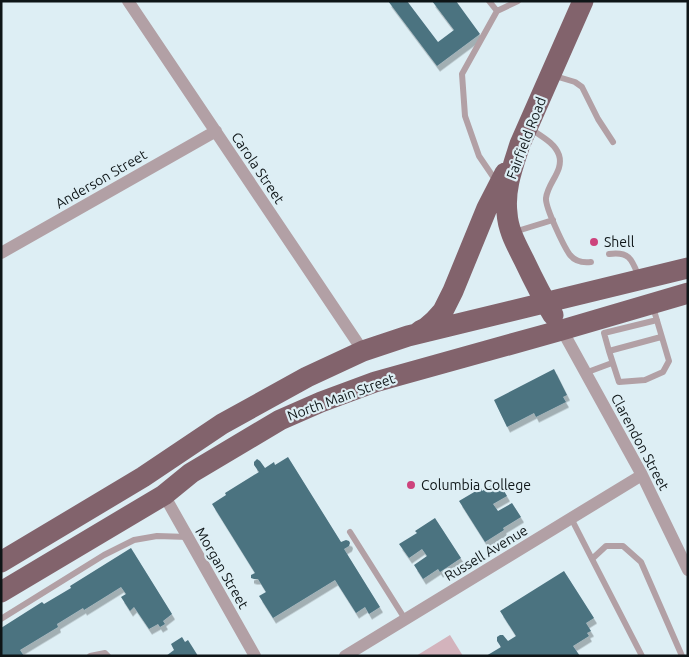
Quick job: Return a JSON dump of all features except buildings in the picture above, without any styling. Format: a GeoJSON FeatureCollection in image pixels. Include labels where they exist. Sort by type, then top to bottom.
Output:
{"type":"FeatureCollection","features":[{"type":"Feature","properties":{"kind":"main road","name":"Fairfield Road"},"geometry":{"type":"LineString","coordinates":[[562,330],[537,288],[511,233],[506,212],[508,188],[513,165],[583,1]]}},
{"type":"Feature","properties":{"kind":"main road"},"geometry":{"type":"LineString","coordinates":[[408,336],[426,328],[442,310],[453,291],[487,208],[524,136]]}},
{"type":"Feature","properties":{"kind":"main road","name":"North Main Street"},"geometry":{"type":"LineString","coordinates":[[1,562],[143,476],[222,424],[307,377],[363,352],[408,336],[688,268]]}},
{"type":"Feature","properties":{"kind":"main road","name":"North Main Street"},"geometry":{"type":"LineString","coordinates":[[1,592],[164,495],[191,473],[280,420],[321,402],[375,382],[562,330],[655,312],[688,294]]}},
{"type":"Feature","properties":{"kind":"street","name":"Carola Street"},"geometry":{"type":"LineString","coordinates":[[128,1],[363,352]]}},
{"type":"Feature","properties":{"kind":"street","name":"Anderson Street"},"geometry":{"type":"LineString","coordinates":[[1,253],[216,131]]}},
{"type":"Feature","properties":{"kind":"street","name":"Clarendon Street"},"geometry":{"type":"LineString","coordinates":[[562,330],[642,475],[688,570]]}},
{"type":"Feature","properties":{"kind":"street","name":"Russell Avenue"},"geometry":{"type":"LineString","coordinates":[[345,656],[642,475]]}},
{"type":"Feature","properties":{"kind":"street","name":"Morgan Street"},"geometry":{"type":"LineString","coordinates":[[164,495],[255,656]]}},
{"type":"Feature","properties":{"kind":"lane"},"geometry":{"type":"LineString","coordinates":[[489,1],[497,11]]}},
{"type":"Feature","properties":{"kind":"lane"},"geometry":{"type":"LineString","coordinates":[[499,185],[479,156],[465,116],[462,74],[497,11],[518,1]]}},
{"type":"Feature","properties":{"kind":"lane"},"geometry":{"type":"LineString","coordinates":[[551,74],[576,82],[582,86],[598,119],[613,142]]}},
{"type":"Feature","properties":{"kind":"lane"},"geometry":{"type":"LineString","coordinates":[[524,136],[550,142],[558,152],[560,161],[558,171],[550,185],[546,199],[548,211],[570,256],[578,261],[590,262]]}},
{"type":"Feature","properties":{"kind":"lane"},"geometry":{"type":"LineString","coordinates":[[511,233],[552,220]]}},
{"type":"Feature","properties":{"kind":"lane"},"geometry":{"type":"LineString","coordinates":[[609,254],[619,252],[630,258],[640,280]]}},
{"type":"Feature","properties":{"kind":"lane"},"geometry":{"type":"LineString","coordinates":[[655,312],[668,361],[664,372],[645,380],[620,382],[612,363],[604,333],[655,312]]}},
{"type":"Feature","properties":{"kind":"lane"},"geometry":{"type":"LineString","coordinates":[[609,351],[661,337]]}},
{"type":"Feature","properties":{"kind":"lane"},"geometry":{"type":"LineString","coordinates":[[585,373],[612,363]]}},
{"type":"Feature","properties":{"kind":"lane"},"geometry":{"type":"LineString","coordinates":[[571,518],[642,656]]}},
{"type":"Feature","properties":{"kind":"lane"},"geometry":{"type":"LineString","coordinates":[[350,532],[405,619]]}},
{"type":"Feature","properties":{"kind":"lane"},"geometry":{"type":"LineString","coordinates":[[1,619],[104,555],[134,540],[157,536],[188,537]]}},
{"type":"Feature","properties":{"kind":"lane"},"geometry":{"type":"LineString","coordinates":[[592,559],[606,546],[624,546],[641,562],[682,656]]}},
{"type":"Feature","properties":{"kind":"lane"},"geometry":{"type":"LineString","coordinates":[[90,656],[105,653],[108,656]]}},
{"type":"Feature","properties":{"kind":"shaded area"},"geometry":{"type":"Polygon","coordinates":[[[450,635],[463,656],[416,656],[450,635]]]}},
{"type":"Feature","properties":{"kind":"place","name":"Shell"},"geometry":{"type":"Point","coordinates":[594,242]}},
{"type":"Feature","properties":{"kind":"place","name":"Columbia College"},"geometry":{"type":"Point","coordinates":[411,485]}}]}
